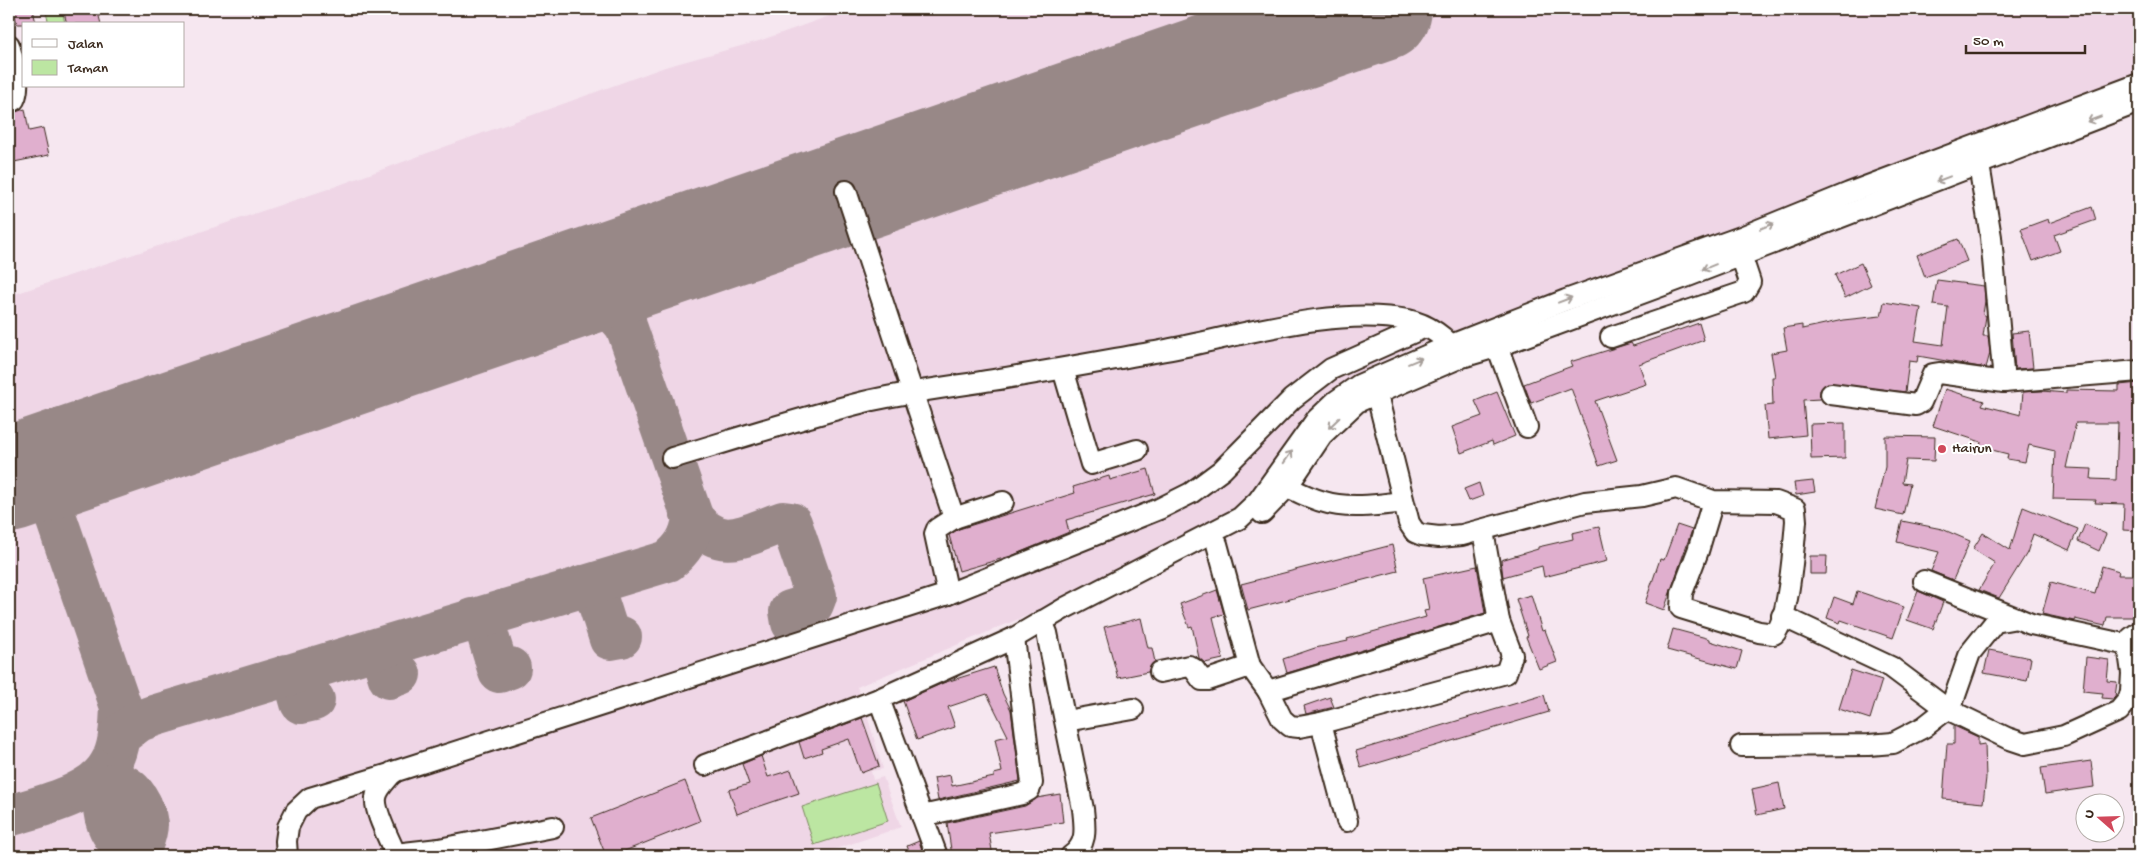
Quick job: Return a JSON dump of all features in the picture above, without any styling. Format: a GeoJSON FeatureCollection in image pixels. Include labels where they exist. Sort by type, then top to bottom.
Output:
{"type":"FeatureCollection","features":[{"type":"Feature","properties":{"kind":"street"},"geometry":{"type":"LineString","coordinates":[[9,45],[17,80],[17,94],[14,100],[9,102]]}},
{"type":"Feature","properties":{"kind":"street"},"geometry":{"type":"LineString","coordinates":[[705,765],[879,699],[1014,638],[1066,621],[1217,544],[1256,519],[1280,483],[1316,420],[1336,401],[1375,387],[1455,352],[1738,247],[1979,165],[2126,101],[2139,84]]}},
{"type":"Feature","properties":{"kind":"street"},"geometry":{"type":"LineString","coordinates":[[1738,247],[1849,193],[2126,101]]}},
{"type":"Feature","properties":{"kind":"street"},"geometry":{"type":"LineString","coordinates":[[1979,165],[1991,237],[2004,382]]}},
{"type":"Feature","properties":{"kind":"street"},"geometry":{"type":"LineString","coordinates":[[846,192],[914,392],[954,518]]}},
{"type":"Feature","properties":{"kind":"street"},"geometry":{"type":"LineString","coordinates":[[1611,337],[1744,292],[1750,282],[1738,247]]}},
{"type":"Feature","properties":{"kind":"street"},"geometry":{"type":"LineString","coordinates":[[672,458],[865,402],[914,392],[1063,369],[1232,337],[1289,324],[1340,318],[1403,319],[1425,326],[1455,352]]}},
{"type":"Feature","properties":{"kind":"street"},"geometry":{"type":"LineString","coordinates":[[287,856],[286,841],[288,827],[296,811],[310,798],[948,594],[1158,510],[1191,493],[1222,470],[1292,400],[1331,369],[1425,326]]}},
{"type":"Feature","properties":{"kind":"street"},"geometry":{"type":"LineString","coordinates":[[1494,338],[1527,427]]}},
{"type":"Feature","properties":{"kind":"street"},"geometry":{"type":"LineString","coordinates":[[1063,369],[1092,464],[1136,450]]}},
{"type":"Feature","properties":{"kind":"street"},"geometry":{"type":"LineString","coordinates":[[1832,394],[1916,405],[1921,402],[1933,374],[1939,373],[2004,382],[2139,371]]}},
{"type":"Feature","properties":{"kind":"street"},"geometry":{"type":"LineString","coordinates":[[1375,387],[1409,523],[1415,532],[1422,535],[1439,537],[1483,531],[1585,502],[1642,496],[1676,488],[1713,501],[1776,502],[1795,509],[1796,521],[1792,560],[1782,616],[1778,630],[1774,634],[1759,632],[1682,608],[1682,592],[1698,550],[1713,501]]}},
{"type":"Feature","properties":{"kind":"street"},"geometry":{"type":"LineString","coordinates":[[1280,483],[1324,503],[1338,506],[1359,508],[1403,502]]}},
{"type":"Feature","properties":{"kind":"street"},"geometry":{"type":"LineString","coordinates":[[1040,630],[1240,518],[1280,483]]}},
{"type":"Feature","properties":{"kind":"street"},"geometry":{"type":"LineString","coordinates":[[948,594],[935,534],[937,529],[954,518],[1003,502]]}},
{"type":"Feature","properties":{"kind":"street"},"geometry":{"type":"LineString","coordinates":[[1217,544],[1250,666],[1268,691],[1282,719],[1290,726],[1299,727],[1321,723],[1506,673],[1512,655],[1499,621],[1483,531]]}},
{"type":"Feature","properties":{"kind":"street"},"geometry":{"type":"LineString","coordinates":[[1782,616],[1891,667],[1948,710],[2006,738],[2025,744],[2064,736],[2119,711],[2129,699],[2134,639],[2051,629],[2017,618],[1924,581]]}},
{"type":"Feature","properties":{"kind":"street"},"geometry":{"type":"LineString","coordinates":[[1741,746],[1869,745],[1893,743],[1924,727],[1948,710],[1970,652],[1995,622],[2017,618]]}},
{"type":"Feature","properties":{"kind":"street"},"geometry":{"type":"LineString","coordinates":[[1268,691],[1499,621]]}},
{"type":"Feature","properties":{"kind":"street"},"geometry":{"type":"LineString","coordinates":[[1040,630],[1066,721],[1083,809],[1085,835],[1082,846],[1071,856]]}},
{"type":"Feature","properties":{"kind":"street"},"geometry":{"type":"LineString","coordinates":[[1040,630],[1058,722],[1075,830],[1065,850],[1056,856]]}},
{"type":"Feature","properties":{"kind":"street"},"geometry":{"type":"LineString","coordinates":[[922,816],[1022,794],[1029,790],[1032,783],[1014,638]]}},
{"type":"Feature","properties":{"kind":"street"},"geometry":{"type":"LineString","coordinates":[[1160,672],[1189,666],[1194,669],[1202,680],[1208,680],[1250,666]]}},
{"type":"Feature","properties":{"kind":"street"},"geometry":{"type":"LineString","coordinates":[[879,699],[937,856]]}},
{"type":"Feature","properties":{"kind":"street"},"geometry":{"type":"LineString","coordinates":[[1066,721],[1133,709]]}},
{"type":"Feature","properties":{"kind":"street"},"geometry":{"type":"LineString","coordinates":[[1321,723],[1347,821]]}},
{"type":"Feature","properties":{"kind":"street"},"geometry":{"type":"LineString","coordinates":[[393,772],[379,788],[376,806],[396,855],[439,849],[553,827]]}},
{"type":"Feature","properties":{"kind":"shaded area"},"geometry":{"type":"Polygon","coordinates":[[[849,9],[2139,9],[2139,78],[1457,333],[1440,336],[1373,365],[1311,415],[1270,467],[1251,496],[1238,508],[1189,537],[1033,613],[857,687],[883,769],[871,771],[873,780],[883,777],[901,827],[815,856],[9,856],[9,296],[331,188],[665,67],[759,41],[849,9]]]}},
{"type":"Feature","properties":{"kind":"green space"},"geometry":{"type":"Polygon","coordinates":[[[45,9],[62,9],[65,22],[48,22],[45,9]]]}},
{"type":"Feature","properties":{"kind":"green space"},"geometry":{"type":"Polygon","coordinates":[[[876,783],[888,821],[814,845],[802,807],[876,783]]]}},
{"type":"Feature","properties":{"kind":"building"},"geometry":{"type":"Polygon","coordinates":[[[13,9],[33,9],[36,22],[17,24],[13,9]]]}},
{"type":"Feature","properties":{"kind":"building"},"geometry":{"type":"Polygon","coordinates":[[[63,9],[97,9],[100,22],[66,22],[63,9]]]}},
{"type":"Feature","properties":{"kind":"building"},"geometry":{"type":"Polygon","coordinates":[[[25,109],[29,131],[43,128],[49,155],[9,163],[9,114],[25,109]]]}},
{"type":"Feature","properties":{"kind":"building"},"geometry":{"type":"Polygon","coordinates":[[[2092,207],[2096,220],[2054,235],[2060,251],[2033,261],[2021,229],[2048,219],[2049,223],[2092,207]]]}},
{"type":"Feature","properties":{"kind":"building"},"geometry":{"type":"Polygon","coordinates":[[[1958,239],[1967,261],[1925,277],[1917,255],[1958,239]]]}},
{"type":"Feature","properties":{"kind":"building"},"geometry":{"type":"Polygon","coordinates":[[[1861,263],[1871,285],[1845,298],[1835,275],[1861,263]]]}},
{"type":"Feature","properties":{"kind":"building"},"geometry":{"type":"Polygon","coordinates":[[[1937,280],[1984,286],[1985,301],[1983,314],[1986,316],[1983,336],[1988,336],[1990,353],[1986,368],[1918,356],[1917,362],[1909,361],[1905,392],[1827,383],[1820,390],[1820,399],[1803,400],[1806,435],[1768,439],[1765,406],[1773,405],[1772,377],[1775,377],[1771,353],[1787,350],[1783,328],[1802,325],[1802,329],[1843,320],[1881,316],[1884,302],[1921,308],[1915,341],[1943,345],[1948,307],[1933,305],[1937,280]]]}},
{"type":"Feature","properties":{"kind":"building"},"geometry":{"type":"Polygon","coordinates":[[[1699,323],[1704,340],[1639,364],[1646,384],[1595,401],[1617,460],[1599,466],[1571,388],[1531,403],[1524,384],[1572,366],[1570,362],[1631,343],[1633,346],[1699,323]]]}},
{"type":"Feature","properties":{"kind":"building"},"geometry":{"type":"Polygon","coordinates":[[[2029,331],[2033,368],[2015,369],[2012,333],[2029,331]]]}},
{"type":"Feature","properties":{"kind":"building"},"geometry":{"type":"Polygon","coordinates":[[[2139,383],[2139,531],[2123,530],[2124,504],[2095,503],[2096,500],[2053,499],[2055,451],[2029,445],[2025,462],[2007,459],[2008,454],[1980,447],[1981,442],[1933,426],[1945,389],[1984,401],[1982,405],[2021,415],[2023,392],[2066,393],[2066,390],[2119,391],[2119,385],[2139,383]],[[2076,423],[2066,468],[2092,469],[2091,479],[2116,480],[2118,423],[2076,423]]]}},
{"type":"Feature","properties":{"kind":"building"},"geometry":{"type":"Polygon","coordinates":[[[1497,392],[1515,436],[1493,445],[1492,441],[1461,453],[1452,427],[1482,416],[1475,401],[1497,392]]]}},
{"type":"Feature","properties":{"kind":"building"},"geometry":{"type":"Polygon","coordinates":[[[1845,423],[1845,458],[1811,459],[1810,424],[1845,423]]]}},
{"type":"Feature","properties":{"kind":"building"},"geometry":{"type":"Polygon","coordinates":[[[1885,436],[1935,437],[1934,461],[1906,460],[1902,483],[1910,484],[1903,515],[1875,509],[1885,467],[1885,436]]]}},
{"type":"Feature","properties":{"kind":"building"},"geometry":{"type":"Polygon","coordinates":[[[1148,469],[1155,494],[1066,520],[1069,532],[1011,556],[959,571],[949,535],[959,529],[1075,493],[1073,487],[1109,476],[1110,480],[1148,469]]]}},
{"type":"Feature","properties":{"kind":"building"},"geometry":{"type":"Polygon","coordinates":[[[1813,481],[1815,492],[1796,495],[1794,483],[1813,481]]]}},
{"type":"Feature","properties":{"kind":"building"},"geometry":{"type":"Polygon","coordinates":[[[1479,483],[1483,496],[1469,501],[1464,489],[1479,483]]]}},
{"type":"Feature","properties":{"kind":"building"},"geometry":{"type":"Polygon","coordinates":[[[2023,507],[2078,529],[2069,550],[2033,534],[2027,553],[1999,598],[1979,590],[1995,563],[1973,549],[1983,533],[2010,550],[2023,507]]]}},
{"type":"Feature","properties":{"kind":"building"},"geometry":{"type":"Polygon","coordinates":[[[1902,521],[1942,529],[1970,541],[1953,580],[1931,571],[1939,552],[1897,542],[1902,521]]]}},
{"type":"Feature","properties":{"kind":"building"},"geometry":{"type":"Polygon","coordinates":[[[2085,524],[2106,534],[2099,551],[2078,541],[2085,524]]]}},
{"type":"Feature","properties":{"kind":"building"},"geometry":{"type":"Polygon","coordinates":[[[1677,525],[1692,530],[1664,610],[1645,603],[1660,559],[1664,560],[1677,525]]]}},
{"type":"Feature","properties":{"kind":"building"},"geometry":{"type":"Polygon","coordinates":[[[1599,527],[1607,561],[1544,577],[1542,566],[1503,577],[1501,560],[1538,549],[1538,547],[1573,539],[1572,533],[1599,527]]]}},
{"type":"Feature","properties":{"kind":"building"},"geometry":{"type":"Polygon","coordinates":[[[1392,545],[1398,571],[1248,610],[1241,584],[1392,545]]]}},
{"type":"Feature","properties":{"kind":"building"},"geometry":{"type":"Polygon","coordinates":[[[1810,556],[1827,556],[1826,574],[1810,574],[1810,556]]]}},
{"type":"Feature","properties":{"kind":"building"},"geometry":{"type":"Polygon","coordinates":[[[1477,566],[1485,613],[1287,673],[1283,659],[1315,648],[1348,641],[1347,639],[1426,617],[1424,611],[1429,610],[1423,578],[1477,566]]]}},
{"type":"Feature","properties":{"kind":"building"},"geometry":{"type":"Polygon","coordinates":[[[2102,566],[2119,571],[2118,575],[2139,575],[2139,617],[2107,617],[2105,626],[2042,614],[2051,582],[2095,594],[2102,566]]]}},
{"type":"Feature","properties":{"kind":"building"},"geometry":{"type":"Polygon","coordinates":[[[1217,590],[1224,614],[1213,617],[1223,659],[1205,663],[1199,658],[1192,626],[1189,627],[1180,604],[1217,590]]]}},
{"type":"Feature","properties":{"kind":"building"},"geometry":{"type":"Polygon","coordinates":[[[1857,591],[1904,607],[1893,638],[1841,620],[1840,623],[1827,618],[1834,597],[1853,604],[1857,591]]]}},
{"type":"Feature","properties":{"kind":"building"},"geometry":{"type":"Polygon","coordinates":[[[1918,591],[1943,602],[1933,629],[1907,620],[1918,591]]]}},
{"type":"Feature","properties":{"kind":"building"},"geometry":{"type":"Polygon","coordinates":[[[1531,595],[1542,631],[1545,630],[1557,662],[1539,669],[1526,637],[1528,636],[1516,599],[1531,595]]]}},
{"type":"Feature","properties":{"kind":"building"},"geometry":{"type":"Polygon","coordinates":[[[1141,618],[1148,648],[1152,648],[1155,662],[1148,672],[1118,678],[1104,627],[1141,618]]]}},
{"type":"Feature","properties":{"kind":"building"},"geometry":{"type":"Polygon","coordinates":[[[1673,629],[1710,639],[1710,641],[1742,651],[1737,669],[1667,650],[1673,629]]]}},
{"type":"Feature","properties":{"kind":"building"},"geometry":{"type":"Polygon","coordinates":[[[1989,650],[2031,658],[2027,681],[1984,673],[1989,650]]]}},
{"type":"Feature","properties":{"kind":"building"},"geometry":{"type":"Polygon","coordinates":[[[2086,657],[2109,660],[2107,681],[2117,682],[2113,699],[2102,698],[2103,693],[2083,691],[2086,657]]]}},
{"type":"Feature","properties":{"kind":"building"},"geometry":{"type":"Polygon","coordinates":[[[994,667],[1003,694],[1011,710],[1020,781],[938,800],[934,778],[950,775],[952,786],[994,777],[994,774],[1002,772],[995,739],[1008,736],[987,694],[948,707],[955,727],[917,740],[903,701],[943,683],[994,667]]]}},
{"type":"Feature","properties":{"kind":"building"},"geometry":{"type":"Polygon","coordinates":[[[1851,670],[1882,680],[1870,719],[1839,709],[1851,670]]]}},
{"type":"Feature","properties":{"kind":"building"},"geometry":{"type":"Polygon","coordinates":[[[1544,695],[1549,712],[1361,768],[1356,751],[1544,695]]]}},
{"type":"Feature","properties":{"kind":"building"},"geometry":{"type":"Polygon","coordinates":[[[1330,697],[1334,707],[1306,714],[1304,706],[1330,697]]]}},
{"type":"Feature","properties":{"kind":"building"},"geometry":{"type":"Polygon","coordinates":[[[862,718],[879,766],[861,773],[849,739],[821,749],[822,752],[804,758],[799,742],[862,718]]]}},
{"type":"Feature","properties":{"kind":"building"},"geometry":{"type":"Polygon","coordinates":[[[1954,726],[1978,737],[1978,745],[1985,744],[1986,778],[1983,803],[1943,799],[1947,744],[1954,744],[1954,726]]]}},
{"type":"Feature","properties":{"kind":"building"},"geometry":{"type":"Polygon","coordinates":[[[761,756],[768,777],[791,770],[799,793],[737,814],[729,790],[749,784],[742,764],[761,756]]]}},
{"type":"Feature","properties":{"kind":"building"},"geometry":{"type":"Polygon","coordinates":[[[2091,761],[2094,787],[2045,794],[2041,768],[2091,761]]]}},
{"type":"Feature","properties":{"kind":"building"},"geometry":{"type":"Polygon","coordinates":[[[685,781],[700,821],[612,856],[606,856],[591,818],[685,781]]]}},
{"type":"Feature","properties":{"kind":"building"},"geometry":{"type":"Polygon","coordinates":[[[1779,783],[1784,809],[1757,815],[1752,789],[1779,783]]]}},
{"type":"Feature","properties":{"kind":"building"},"geometry":{"type":"Polygon","coordinates":[[[1060,794],[1063,822],[989,833],[993,856],[952,856],[947,823],[1025,806],[1037,798],[1060,794]]]}},
{"type":"Feature","properties":{"kind":"building"},"geometry":{"type":"Polygon","coordinates":[[[919,841],[924,856],[911,856],[907,846],[919,841]]]}},
{"type":"Feature","properties":{"kind":"taxiway"},"geometry":{"type":"LineString","coordinates":[[626,326],[625,306],[630,288],[639,273],[653,258]]}},
{"type":"Feature","properties":{"kind":"taxiway"},"geometry":{"type":"LineString","coordinates":[[119,736],[139,721],[153,716],[668,561],[678,552],[688,537],[693,519],[626,326],[610,308],[596,299],[581,294],[557,291]]}},
{"type":"Feature","properties":{"kind":"taxiway"},"geometry":{"type":"LineString","coordinates":[[54,512],[57,494],[63,479],[72,466],[85,454]]}},
{"type":"Feature","properties":{"kind":"taxiway"},"geometry":{"type":"LineString","coordinates":[[9,488],[40,498],[54,512],[121,707],[116,751],[102,775],[92,784],[65,798],[9,816]]}},
{"type":"Feature","properties":{"kind":"taxiway"},"geometry":{"type":"LineString","coordinates":[[693,519],[704,530],[715,536],[725,538],[746,536],[783,522],[791,523],[816,596],[813,604],[790,611],[792,623]]}},
{"type":"Feature","properties":{"kind":"taxiway"},"geometry":{"type":"LineString","coordinates":[[582,586],[595,592],[610,639],[621,637]]}},
{"type":"Feature","properties":{"kind":"taxiway"},"geometry":{"type":"LineString","coordinates":[[472,619],[485,626],[499,672],[510,668]]}},
{"type":"Feature","properties":{"kind":"taxiway"},"geometry":{"type":"LineString","coordinates":[[373,651],[382,656],[389,678],[400,674]]}},
{"type":"Feature","properties":{"kind":"taxiway"},"geometry":{"type":"LineString","coordinates":[[287,675],[295,682],[301,703],[314,700]]}},
{"type":"Feature","properties":{"kind":"taxiway"},"geometry":{"type":"LineString","coordinates":[[82,791],[116,784],[122,785],[128,788],[138,798],[147,824],[139,854],[121,844],[115,837],[106,819],[104,810],[107,790],[117,784]]}},
{"type":"Feature","properties":{"kind":"runway"},"geometry":{"type":"LineString","coordinates":[[9,480],[1379,9]]}},
{"type":"Feature","properties":{"kind":"place","name":"Hairun"},"geometry":{"type":"Point","coordinates":[1942,449]}}]}
